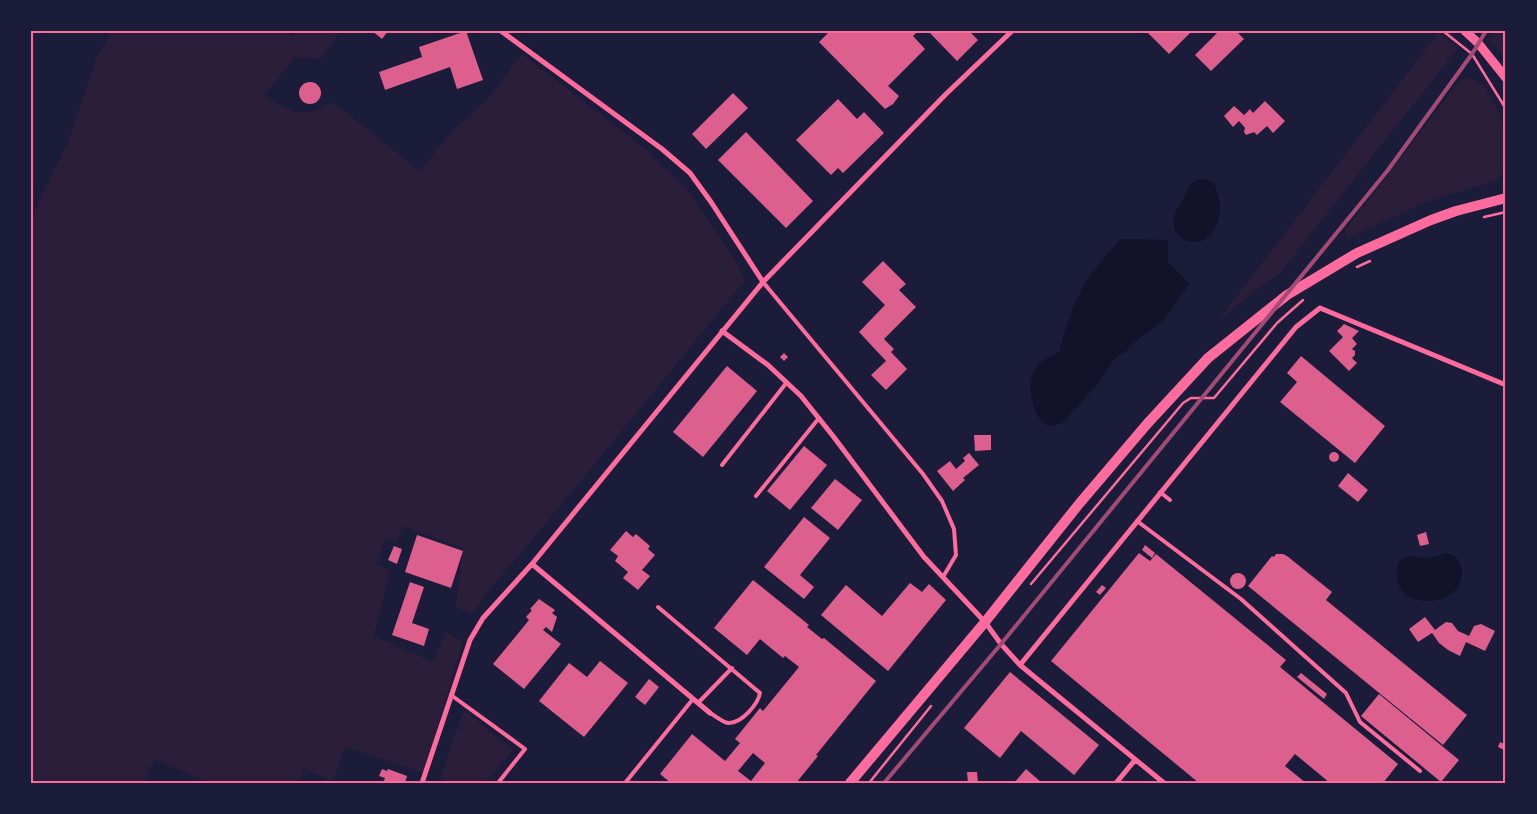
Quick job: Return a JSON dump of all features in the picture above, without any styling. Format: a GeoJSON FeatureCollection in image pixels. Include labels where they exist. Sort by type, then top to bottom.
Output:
{"type":"FeatureCollection","features":[{"type":"Feature","properties":{"kind":"main road"},"geometry":{"type":"LineString","coordinates":[[850,783],[985,622],[1079,504],[1147,424],[1208,358],[1287,295],[1328,269],[1388,238],[1456,211],[1506,198]]}},
{"type":"Feature","properties":{"kind":"street"},"geometry":{"type":"LineString","coordinates":[[501,31],[662,149],[690,173],[764,282]]}},
{"type":"Feature","properties":{"kind":"street"},"geometry":{"type":"LineString","coordinates":[[423,783],[450,695],[470,640],[479,625],[532,564],[764,282],[946,94],[1012,31]]}},
{"type":"Feature","properties":{"kind":"street"},"geometry":{"type":"LineString","coordinates":[[1465,31],[1478,43],[1506,78]]}},
{"type":"Feature","properties":{"kind":"street"},"geometry":{"type":"LineString","coordinates":[[1020,665],[1296,327],[1320,308],[1506,386]]}},
{"type":"Feature","properties":{"kind":"street"},"geometry":{"type":"LineString","coordinates":[[722,331],[768,365],[787,382],[819,418],[924,557],[985,622],[1020,665],[1164,783]]}},
{"type":"Feature","properties":{"kind":"street"},"geometry":{"type":"LineString","coordinates":[[532,564],[710,713]]}},
{"type":"Feature","properties":{"kind":"street"},"geometry":{"type":"LineString","coordinates":[[1116,783],[1135,760]]}},
{"type":"Feature","properties":{"kind":"lane"},"geometry":{"type":"LineString","coordinates":[[764,282],[923,474],[942,501],[954,529],[956,555],[943,577]]}},
{"type":"Feature","properties":{"kind":"lane"},"geometry":{"type":"LineString","coordinates":[[722,465],[787,382]]}},
{"type":"Feature","properties":{"kind":"lane"},"geometry":{"type":"LineString","coordinates":[[756,496],[819,418]]}},
{"type":"Feature","properties":{"kind":"lane"},"geometry":{"type":"LineString","coordinates":[[1160,492],[1170,500]]}},
{"type":"Feature","properties":{"kind":"lane"},"geometry":{"type":"LineString","coordinates":[[1137,521],[1241,599],[1346,693],[1360,722],[1420,771]]}},
{"type":"Feature","properties":{"kind":"lane"},"geometry":{"type":"LineString","coordinates":[[658,607],[760,692],[759,700],[743,716],[733,722],[726,723],[710,713]]}},
{"type":"Feature","properties":{"kind":"lane"},"geometry":{"type":"LineString","coordinates":[[625,783],[695,701],[732,668]]}},
{"type":"Feature","properties":{"kind":"lane"},"geometry":{"type":"LineString","coordinates":[[450,695],[525,750],[498,783]]}},
{"type":"Feature","properties":{"kind":"path"},"geometry":{"type":"LineString","coordinates":[[1443,31],[1472,54],[1506,109]]}},
{"type":"Feature","properties":{"kind":"path"},"geometry":{"type":"LineString","coordinates":[[1480,217],[1506,212]]}},
{"type":"Feature","properties":{"kind":"path"},"geometry":{"type":"LineString","coordinates":[[1352,270],[1377,257]]}},
{"type":"Feature","properties":{"kind":"path"},"geometry":{"type":"LineString","coordinates":[[1030,586],[1183,403],[1191,398],[1214,398],[1277,323],[1306,297]]}},
{"type":"Feature","properties":{"kind":"shaded area"},"geometry":{"type":"Polygon","coordinates":[[[112,31],[287,31],[292,37],[298,31],[340,31],[321,59],[295,57],[264,96],[296,112],[311,112],[329,103],[342,109],[420,171],[452,131],[485,102],[522,54],[647,150],[685,187],[730,252],[745,280],[539,532],[494,584],[471,615],[456,607],[463,548],[403,526],[397,542],[385,539],[377,564],[390,570],[374,636],[433,662],[446,631],[463,643],[423,773],[346,747],[332,781],[304,769],[298,783],[210,783],[154,759],[144,783],[31,783],[31,218],[68,142],[96,59],[112,31]]]}},
{"type":"Feature","properties":{"kind":"shaded area"},"geometry":{"type":"Polygon","coordinates":[[[1496,31],[1506,31],[1506,59],[1491,41],[1496,31]]]}},
{"type":"Feature","properties":{"kind":"shaded area"},"geometry":{"type":"Polygon","coordinates":[[[1439,32],[1458,48],[1280,273],[1217,322],[1439,32]]]}},
{"type":"Feature","properties":{"kind":"shaded area"},"geometry":{"type":"Polygon","coordinates":[[[1467,78],[1483,86],[1496,105],[1506,134],[1507,154],[1503,172],[1494,181],[1421,204],[1349,238],[1346,236],[1346,229],[1461,79],[1467,78]]]}},
{"type":"Feature","properties":{"kind":"shaded area"},"geometry":{"type":"Polygon","coordinates":[[[1204,179],[1213,182],[1215,186],[1220,202],[1219,215],[1214,229],[1207,238],[1197,242],[1187,241],[1179,236],[1174,228],[1174,216],[1191,184],[1204,179]]]}},
{"type":"Feature","properties":{"kind":"shaded area"},"geometry":{"type":"Polygon","coordinates":[[[1120,239],[1168,240],[1168,262],[1189,284],[1163,321],[1114,359],[1100,381],[1067,418],[1059,424],[1048,426],[1036,413],[1032,399],[1031,385],[1034,371],[1042,361],[1060,352],[1075,302],[1095,270],[1120,239]]]}},
{"type":"Feature","properties":{"kind":"shaded area"},"geometry":{"type":"Polygon","coordinates":[[[1446,553],[1452,554],[1456,558],[1461,568],[1459,585],[1453,592],[1438,600],[1430,601],[1412,598],[1402,591],[1397,575],[1401,559],[1411,556],[1426,559],[1446,553]]]}},
{"type":"Feature","properties":{"kind":"shaded area"},"geometry":{"type":"Polygon","coordinates":[[[464,710],[513,750],[485,783],[446,783],[440,778],[464,710]]]}},
{"type":"Feature","properties":{"kind":"building"},"geometry":{"type":"Polygon","coordinates":[[[372,31],[388,31],[382,39],[372,31]]]}},
{"type":"Feature","properties":{"kind":"building"},"geometry":{"type":"Polygon","coordinates":[[[466,31],[483,80],[457,89],[450,67],[385,90],[379,72],[422,57],[419,47],[466,31]]]}},
{"type":"Feature","properties":{"kind":"building"},"geometry":{"type":"Polygon","coordinates":[[[830,31],[918,31],[913,36],[925,49],[888,86],[899,96],[893,104],[885,109],[819,42],[830,31]]]}},
{"type":"Feature","properties":{"kind":"building"},"geometry":{"type":"Polygon","coordinates":[[[928,31],[969,31],[978,40],[957,61],[928,31]]]}},
{"type":"Feature","properties":{"kind":"building"},"geometry":{"type":"Polygon","coordinates":[[[1146,31],[1192,31],[1169,54],[1146,31]]]}},
{"type":"Feature","properties":{"kind":"building"},"geometry":{"type":"Polygon","coordinates":[[[1219,31],[1236,31],[1244,39],[1211,71],[1195,55],[1219,31]]]}},
{"type":"Feature","properties":{"kind":"building"},"geometry":{"type":"Polygon","coordinates":[[[310,82],[318,85],[321,93],[318,101],[310,104],[302,101],[299,93],[302,85],[310,82]]]}},
{"type":"Feature","properties":{"kind":"building"},"geometry":{"type":"Polygon","coordinates":[[[733,93],[748,108],[706,149],[692,134],[733,93]]]}},
{"type":"Feature","properties":{"kind":"building"},"geometry":{"type":"Polygon","coordinates":[[[838,99],[857,119],[864,112],[884,133],[843,173],[838,168],[831,175],[796,140],[838,99]]]}},
{"type":"Feature","properties":{"kind":"building"},"geometry":{"type":"Polygon","coordinates":[[[1265,101],[1285,121],[1273,133],[1267,126],[1257,135],[1254,132],[1246,135],[1244,132],[1245,128],[1239,121],[1233,127],[1224,116],[1234,106],[1244,115],[1250,109],[1253,113],[1265,101]]]}},
{"type":"Feature","properties":{"kind":"building"},"geometry":{"type":"Polygon","coordinates":[[[746,132],[813,201],[786,228],[718,160],[746,132]]]}},
{"type":"Feature","properties":{"kind":"building"},"geometry":{"type":"Polygon","coordinates":[[[883,261],[906,284],[899,290],[916,307],[884,339],[894,349],[891,352],[907,369],[886,390],[871,375],[886,361],[859,332],[885,305],[862,282],[883,261]]]}},
{"type":"Feature","properties":{"kind":"building"},"geometry":{"type":"Polygon","coordinates":[[[1344,324],[1359,331],[1352,338],[1357,344],[1352,349],[1355,351],[1355,355],[1352,358],[1357,363],[1349,371],[1329,351],[1343,337],[1337,331],[1344,324]]]}},
{"type":"Feature","properties":{"kind":"building"},"geometry":{"type":"Polygon","coordinates":[[[784,353],[788,357],[784,361],[780,357],[784,353]]]}},
{"type":"Feature","properties":{"kind":"building"},"geometry":{"type":"Polygon","coordinates":[[[1301,356],[1385,426],[1355,463],[1280,402],[1297,382],[1287,373],[1301,356]]]}},
{"type":"Feature","properties":{"kind":"building"},"geometry":{"type":"Polygon","coordinates":[[[727,366],[757,391],[703,457],[673,432],[727,366]]]}},
{"type":"Feature","properties":{"kind":"building"},"geometry":{"type":"Polygon","coordinates":[[[974,435],[991,435],[991,450],[975,451],[974,435]]]}},
{"type":"Feature","properties":{"kind":"building"},"geometry":{"type":"Polygon","coordinates":[[[804,446],[827,465],[790,510],[767,491],[804,446]]]}},
{"type":"Feature","properties":{"kind":"building"},"geometry":{"type":"Polygon","coordinates":[[[1332,452],[1336,452],[1339,457],[1336,462],[1332,462],[1329,459],[1329,455],[1332,452]]]}},
{"type":"Feature","properties":{"kind":"building"},"geometry":{"type":"Polygon","coordinates":[[[969,453],[979,465],[963,478],[965,480],[953,491],[937,471],[950,461],[956,469],[965,461],[963,458],[969,453]]]}},
{"type":"Feature","properties":{"kind":"building"},"geometry":{"type":"Polygon","coordinates":[[[1348,473],[1368,490],[1358,502],[1338,486],[1348,473]]]}},
{"type":"Feature","properties":{"kind":"building"},"geometry":{"type":"Polygon","coordinates":[[[835,479],[862,500],[838,530],[811,508],[835,479]]]}},
{"type":"Feature","properties":{"kind":"building"},"geometry":{"type":"Polygon","coordinates":[[[804,517],[830,538],[800,575],[814,587],[804,599],[764,567],[804,517]]]}},
{"type":"Feature","properties":{"kind":"building"},"geometry":{"type":"Polygon","coordinates":[[[626,531],[633,537],[636,534],[650,546],[648,549],[655,555],[642,570],[650,576],[638,590],[623,578],[628,572],[615,561],[618,556],[610,550],[626,531]]]}},
{"type":"Feature","properties":{"kind":"building"},"geometry":{"type":"Polygon","coordinates":[[[1426,532],[1429,544],[1420,546],[1417,535],[1426,532]]]}},
{"type":"Feature","properties":{"kind":"building"},"geometry":{"type":"Polygon","coordinates":[[[417,535],[463,551],[451,588],[405,572],[417,535]]]}},
{"type":"Feature","properties":{"kind":"building"},"geometry":{"type":"Polygon","coordinates":[[[1145,545],[1155,553],[1152,558],[1142,550],[1145,545]]]}},
{"type":"Feature","properties":{"kind":"building"},"geometry":{"type":"Polygon","coordinates":[[[394,546],[402,549],[397,564],[388,560],[394,546]]]}},
{"type":"Feature","properties":{"kind":"building"},"geometry":{"type":"Polygon","coordinates":[[[1139,553],[1150,561],[1156,554],[1286,660],[1280,667],[1398,764],[1383,783],[1330,783],[1295,754],[1285,766],[1306,783],[1199,783],[1051,661],[1139,553]]]}},
{"type":"Feature","properties":{"kind":"building"},"geometry":{"type":"Polygon","coordinates":[[[1276,554],[1287,556],[1332,592],[1326,600],[1467,715],[1443,745],[1248,586],[1272,556],[1274,557],[1276,554]]]}},
{"type":"Feature","properties":{"kind":"building"},"geometry":{"type":"Polygon","coordinates":[[[1238,573],[1244,575],[1246,581],[1244,587],[1238,589],[1232,587],[1230,581],[1232,575],[1238,573]]]}},
{"type":"Feature","properties":{"kind":"building"},"geometry":{"type":"Polygon","coordinates":[[[753,580],[809,625],[807,627],[822,639],[824,638],[876,681],[816,755],[818,756],[796,783],[671,783],[660,774],[692,734],[725,761],[740,743],[735,739],[760,708],[763,711],[799,667],[785,656],[783,658],[760,639],[747,655],[714,628],[753,580]],[[753,753],[738,771],[751,781],[765,763],[753,753]]]}},
{"type":"Feature","properties":{"kind":"building"},"geometry":{"type":"Polygon","coordinates":[[[410,582],[424,587],[412,623],[429,629],[424,646],[392,635],[410,582]]]}},
{"type":"Feature","properties":{"kind":"building"},"geometry":{"type":"Polygon","coordinates":[[[910,583],[922,592],[929,584],[946,600],[888,671],[821,615],[846,585],[882,616],[910,583]]]}},
{"type":"Feature","properties":{"kind":"building"},"geometry":{"type":"Polygon","coordinates":[[[1102,585],[1106,588],[1100,595],[1096,592],[1102,585]]]}},
{"type":"Feature","properties":{"kind":"building"},"geometry":{"type":"Polygon","coordinates":[[[539,599],[555,610],[552,613],[557,617],[552,632],[546,627],[543,630],[561,644],[524,689],[493,664],[529,620],[526,617],[539,599]]]}},
{"type":"Feature","properties":{"kind":"building"},"geometry":{"type":"Polygon","coordinates":[[[1425,617],[1435,630],[1446,622],[1452,623],[1458,631],[1469,636],[1474,626],[1481,624],[1495,631],[1485,651],[1466,642],[1460,656],[1439,643],[1432,633],[1418,642],[1409,629],[1425,617]]]}},
{"type":"Feature","properties":{"kind":"building"},"geometry":{"type":"Polygon","coordinates":[[[600,661],[628,683],[584,737],[539,701],[569,663],[587,677],[600,661]]]}},
{"type":"Feature","properties":{"kind":"building"},"geometry":{"type":"Polygon","coordinates":[[[1010,672],[1099,745],[1074,775],[1021,731],[1000,758],[964,728],[1010,672]]]}},
{"type":"Feature","properties":{"kind":"building"},"geometry":{"type":"Polygon","coordinates":[[[1301,673],[1327,694],[1324,699],[1297,677],[1301,673]]]}},
{"type":"Feature","properties":{"kind":"building"},"geometry":{"type":"Polygon","coordinates":[[[649,679],[659,687],[645,705],[635,697],[649,679]]]}},
{"type":"Feature","properties":{"kind":"building"},"geometry":{"type":"Polygon","coordinates":[[[1379,694],[1459,760],[1441,782],[1361,716],[1379,694]]]}},
{"type":"Feature","properties":{"kind":"building"},"geometry":{"type":"Polygon","coordinates":[[[1500,742],[1506,745],[1506,751],[1498,747],[1500,742]]]}},
{"type":"Feature","properties":{"kind":"building"},"geometry":{"type":"Polygon","coordinates":[[[382,769],[387,771],[388,769],[407,776],[405,783],[383,783],[385,778],[379,776],[382,769]]]}},
{"type":"Feature","properties":{"kind":"building"},"geometry":{"type":"Polygon","coordinates":[[[1026,769],[1042,783],[1014,783],[1026,769]]]}},
{"type":"Feature","properties":{"kind":"building"},"geometry":{"type":"Polygon","coordinates":[[[967,772],[977,772],[978,783],[968,783],[967,772]]]}},
{"type":"Feature","properties":{"kind":"railway"},"geometry":{"type":"LineString","coordinates":[[884,783],[1001,644],[1388,170],[1472,54],[1486,31]]}}]}
